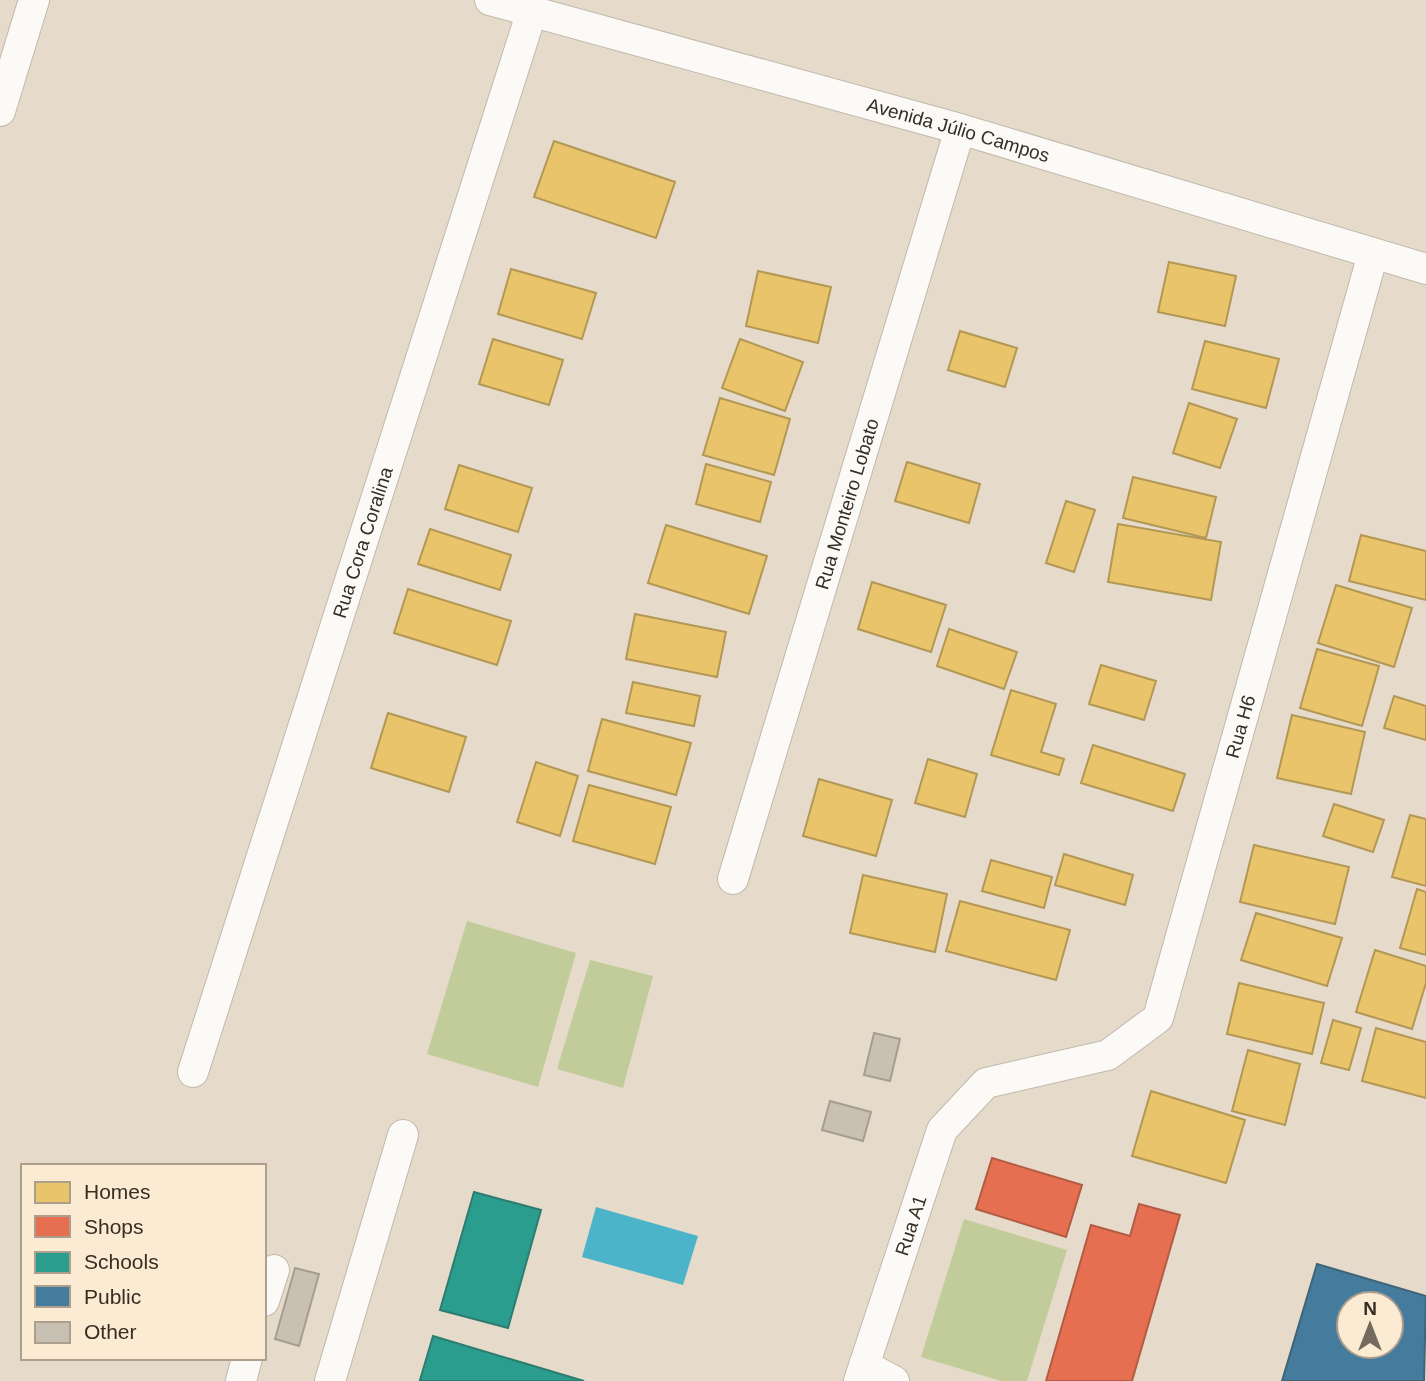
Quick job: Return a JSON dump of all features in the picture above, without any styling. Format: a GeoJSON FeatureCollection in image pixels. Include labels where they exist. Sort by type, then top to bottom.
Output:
{"type":"FeatureCollection","features":[{"type":"Feature","properties":{"kind":"street"},"geometry":{"type":"LineString","coordinates":[[0,111],[34,0]]}},
{"type":"Feature","properties":{"kind":"street","name":"Avenida Júlio Campos"},"geometry":{"type":"LineString","coordinates":[[490,0],[960,129],[1426,269]]}},
{"type":"Feature","properties":{"kind":"street","name":"Rua Cora Coralina"},"geometry":{"type":"LineString","coordinates":[[192,1072],[532,11]]}},
{"type":"Feature","properties":{"kind":"street","name":"Rua Monteiro Lobato"},"geometry":{"type":"LineString","coordinates":[[733,879],[960,129]]}},
{"type":"Feature","properties":{"kind":"street","name":"Rua H6"},"geometry":{"type":"LineString","coordinates":[[986,1083],[1108,1055],[1158,1018],[1374,254]]}},
{"type":"Feature","properties":{"kind":"street","name":"Rua A1"},"geometry":{"type":"LineString","coordinates":[[861,1373],[942,1129],[986,1083]]}},
{"type":"Feature","properties":{"kind":"street"},"geometry":{"type":"LineString","coordinates":[[330,1381],[403,1135]]}},
{"type":"Feature","properties":{"kind":"street"},"geometry":{"type":"LineString","coordinates":[[266,1295],[274,1270]]}},
{"type":"Feature","properties":{"kind":"street"},"geometry":{"type":"LineString","coordinates":[[241,1381],[246,1360]]}},
{"type":"Feature","properties":{"kind":"street"},"geometry":{"type":"LineString","coordinates":[[861,1373],[894,1381]]}},
{"type":"Feature","properties":{"kind":"green space"},"geometry":{"type":"Polygon","coordinates":[[[467,921],[576,953],[538,1087],[427,1054],[467,921]]]}},
{"type":"Feature","properties":{"kind":"green space"},"geometry":{"type":"Polygon","coordinates":[[[590,960],[653,976],[623,1088],[557,1069],[590,960]]]}},
{"type":"Feature","properties":{"kind":"green space"},"geometry":{"type":"Polygon","coordinates":[[[964,1219],[1067,1250],[1027,1381],[1001,1381],[921,1357],[964,1219]]]}},
{"type":"Feature","properties":{"kind":"water"},"geometry":{"type":"Polygon","coordinates":[[[596,1207],[698,1236],[683,1285],[582,1257],[596,1207]]]}},
{"type":"Feature","properties":{"kind":"building: Homes"},"geometry":{"type":"Polygon","coordinates":[[[554,141],[675,182],[656,238],[534,197],[554,141]]]}},
{"type":"Feature","properties":{"kind":"building: Homes"},"geometry":{"type":"Polygon","coordinates":[[[1169,262],[1236,276],[1225,326],[1158,312],[1169,262]]]}},
{"type":"Feature","properties":{"kind":"building: Homes"},"geometry":{"type":"Polygon","coordinates":[[[511,269],[596,293],[582,339],[498,314],[511,269]]]}},
{"type":"Feature","properties":{"kind":"building: Homes"},"geometry":{"type":"Polygon","coordinates":[[[758,271],[831,287],[818,343],[746,326],[758,271]]]}},
{"type":"Feature","properties":{"kind":"building: Homes"},"geometry":{"type":"Polygon","coordinates":[[[960,331],[1017,348],[1005,387],[948,370],[960,331]]]}},
{"type":"Feature","properties":{"kind":"building: Homes"},"geometry":{"type":"Polygon","coordinates":[[[493,339],[563,360],[549,405],[479,384],[493,339]]]}},
{"type":"Feature","properties":{"kind":"building: Homes"},"geometry":{"type":"Polygon","coordinates":[[[740,339],[803,362],[785,411],[722,388],[740,339]]]}},
{"type":"Feature","properties":{"kind":"building: Homes"},"geometry":{"type":"Polygon","coordinates":[[[1205,341],[1279,359],[1266,408],[1192,389],[1205,341]]]}},
{"type":"Feature","properties":{"kind":"building: Homes"},"geometry":{"type":"Polygon","coordinates":[[[720,398],[790,419],[774,475],[703,455],[720,398]]]}},
{"type":"Feature","properties":{"kind":"building: Homes"},"geometry":{"type":"Polygon","coordinates":[[[1189,403],[1237,419],[1220,468],[1173,453],[1189,403]]]}},
{"type":"Feature","properties":{"kind":"building: Homes"},"geometry":{"type":"Polygon","coordinates":[[[907,462],[980,484],[969,523],[895,501],[907,462]]]}},
{"type":"Feature","properties":{"kind":"building: Homes"},"geometry":{"type":"Polygon","coordinates":[[[706,464],[771,482],[760,522],[696,504],[706,464]]]}},
{"type":"Feature","properties":{"kind":"building: Homes"},"geometry":{"type":"Polygon","coordinates":[[[459,465],[532,488],[518,532],[445,509],[459,465]]]}},
{"type":"Feature","properties":{"kind":"building: Homes"},"geometry":{"type":"Polygon","coordinates":[[[1133,477],[1216,497],[1206,538],[1123,518],[1133,477]]]}},
{"type":"Feature","properties":{"kind":"building: Homes"},"geometry":{"type":"Polygon","coordinates":[[[1066,501],[1095,510],[1074,572],[1046,563],[1066,501]]]}},
{"type":"Feature","properties":{"kind":"building: Homes"},"geometry":{"type":"Polygon","coordinates":[[[1118,524],[1221,542],[1211,600],[1108,582],[1118,524]]]}},
{"type":"Feature","properties":{"kind":"building: Homes"},"geometry":{"type":"Polygon","coordinates":[[[666,525],[767,556],[749,614],[648,583],[666,525]]]}},
{"type":"Feature","properties":{"kind":"building: Homes"},"geometry":{"type":"Polygon","coordinates":[[[430,529],[511,555],[500,590],[418,564],[430,529]]]}},
{"type":"Feature","properties":{"kind":"building: Homes"},"geometry":{"type":"Polygon","coordinates":[[[1361,535],[1426,551],[1426,600],[1349,581],[1361,535]]]}},
{"type":"Feature","properties":{"kind":"building: Homes"},"geometry":{"type":"Polygon","coordinates":[[[872,582],[946,605],[931,652],[858,629],[872,582]]]}},
{"type":"Feature","properties":{"kind":"building: Homes"},"geometry":{"type":"Polygon","coordinates":[[[1336,585],[1412,608],[1394,667],[1318,643],[1336,585]]]}},
{"type":"Feature","properties":{"kind":"building: Homes"},"geometry":{"type":"Polygon","coordinates":[[[408,589],[511,621],[497,665],[394,633],[408,589]]]}},
{"type":"Feature","properties":{"kind":"building: Homes"},"geometry":{"type":"Polygon","coordinates":[[[635,614],[726,632],[717,677],[626,659],[635,614]]]}},
{"type":"Feature","properties":{"kind":"building: Homes"},"geometry":{"type":"Polygon","coordinates":[[[949,629],[1017,652],[1004,689],[937,666],[949,629]]]}},
{"type":"Feature","properties":{"kind":"building: Homes"},"geometry":{"type":"Polygon","coordinates":[[[1317,649],[1379,666],[1362,726],[1300,708],[1317,649]]]}},
{"type":"Feature","properties":{"kind":"building: Homes"},"geometry":{"type":"Polygon","coordinates":[[[1101,665],[1156,681],[1144,720],[1089,704],[1101,665]]]}},
{"type":"Feature","properties":{"kind":"building: Homes"},"geometry":{"type":"Polygon","coordinates":[[[633,682],[700,696],[694,726],[626,713],[633,682]]]}},
{"type":"Feature","properties":{"kind":"building: Homes"},"geometry":{"type":"Polygon","coordinates":[[[1011,690],[1056,704],[1041,752],[1064,759],[1059,775],[991,755],[1011,690]]]}},
{"type":"Feature","properties":{"kind":"building: Homes"},"geometry":{"type":"Polygon","coordinates":[[[1394,696],[1426,706],[1426,740],[1384,728],[1394,696]]]}},
{"type":"Feature","properties":{"kind":"building: Homes"},"geometry":{"type":"Polygon","coordinates":[[[388,713],[466,737],[449,792],[371,768],[388,713]]]}},
{"type":"Feature","properties":{"kind":"building: Homes"},"geometry":{"type":"Polygon","coordinates":[[[1292,715],[1365,732],[1351,794],[1277,778],[1292,715]]]}},
{"type":"Feature","properties":{"kind":"building: Homes"},"geometry":{"type":"Polygon","coordinates":[[[602,719],[691,743],[676,795],[588,771],[602,719]]]}},
{"type":"Feature","properties":{"kind":"building: Homes"},"geometry":{"type":"Polygon","coordinates":[[[1093,745],[1185,774],[1173,811],[1081,783],[1093,745]]]}},
{"type":"Feature","properties":{"kind":"building: Homes"},"geometry":{"type":"Polygon","coordinates":[[[928,759],[977,774],[965,817],[915,803],[928,759]]]}},
{"type":"Feature","properties":{"kind":"building: Homes"},"geometry":{"type":"Polygon","coordinates":[[[536,762],[578,776],[560,836],[517,822],[536,762]]]}},
{"type":"Feature","properties":{"kind":"building: Homes"},"geometry":{"type":"Polygon","coordinates":[[[819,779],[892,800],[876,856],[803,836],[819,779]]]}},
{"type":"Feature","properties":{"kind":"building: Homes"},"geometry":{"type":"Polygon","coordinates":[[[589,785],[671,807],[655,864],[573,841],[589,785]]]}},
{"type":"Feature","properties":{"kind":"building: Homes"},"geometry":{"type":"Polygon","coordinates":[[[1334,804],[1384,820],[1373,852],[1323,836],[1334,804]]]}},
{"type":"Feature","properties":{"kind":"building: Homes"},"geometry":{"type":"Polygon","coordinates":[[[1410,815],[1426,819],[1426,886],[1392,877],[1410,815]]]}},
{"type":"Feature","properties":{"kind":"building: Homes"},"geometry":{"type":"Polygon","coordinates":[[[1254,845],[1349,867],[1335,924],[1240,902],[1254,845]]]}},
{"type":"Feature","properties":{"kind":"building: Homes"},"geometry":{"type":"Polygon","coordinates":[[[1064,854],[1133,875],[1125,905],[1055,885],[1064,854]]]}},
{"type":"Feature","properties":{"kind":"building: Homes"},"geometry":{"type":"Polygon","coordinates":[[[991,860],[1052,877],[1044,908],[982,891],[991,860]]]}},
{"type":"Feature","properties":{"kind":"building: Homes"},"geometry":{"type":"Polygon","coordinates":[[[863,875],[947,894],[935,952],[850,933],[863,875]]]}},
{"type":"Feature","properties":{"kind":"building: Homes"},"geometry":{"type":"Polygon","coordinates":[[[1417,889],[1426,892],[1426,955],[1400,948],[1417,889]]]}},
{"type":"Feature","properties":{"kind":"building: Homes"},"geometry":{"type":"Polygon","coordinates":[[[960,901],[1070,930],[1056,980],[946,951],[960,901]]]}},
{"type":"Feature","properties":{"kind":"building: Homes"},"geometry":{"type":"Polygon","coordinates":[[[1256,913],[1342,938],[1327,986],[1241,960],[1256,913]]]}},
{"type":"Feature","properties":{"kind":"building: Homes"},"geometry":{"type":"Polygon","coordinates":[[[1375,950],[1426,966],[1426,983],[1412,1029],[1356,1012],[1375,950]]]}},
{"type":"Feature","properties":{"kind":"building: Homes"},"geometry":{"type":"Polygon","coordinates":[[[1239,983],[1324,1003],[1312,1054],[1227,1034],[1239,983]]]}},
{"type":"Feature","properties":{"kind":"building: Homes"},"geometry":{"type":"Polygon","coordinates":[[[1333,1020],[1361,1028],[1349,1070],[1321,1063],[1333,1020]]]}},
{"type":"Feature","properties":{"kind":"building: Homes"},"geometry":{"type":"Polygon","coordinates":[[[1376,1028],[1426,1042],[1426,1098],[1362,1081],[1376,1028]]]}},
{"type":"Feature","properties":{"kind":"building: Homes"},"geometry":{"type":"Polygon","coordinates":[[[1248,1050],[1300,1064],[1285,1125],[1232,1111],[1248,1050]]]}},
{"type":"Feature","properties":{"kind":"building: Homes"},"geometry":{"type":"Polygon","coordinates":[[[1151,1091],[1245,1120],[1226,1183],[1132,1156],[1151,1091]]]}},
{"type":"Feature","properties":{"kind":"building: Shops"},"geometry":{"type":"Polygon","coordinates":[[[992,1158],[1082,1185],[1066,1237],[976,1209],[992,1158]]]}},
{"type":"Feature","properties":{"kind":"building: Shops"},"geometry":{"type":"Polygon","coordinates":[[[1139,1204],[1180,1215],[1132,1381],[1046,1381],[1091,1225],[1130,1236],[1139,1204]]]}},
{"type":"Feature","properties":{"kind":"building: Schools"},"geometry":{"type":"Polygon","coordinates":[[[474,1192],[541,1210],[508,1328],[440,1310],[474,1192]]]}},
{"type":"Feature","properties":{"kind":"building: Schools"},"geometry":{"type":"Polygon","coordinates":[[[433,1336],[584,1381],[423,1381],[420,1380],[433,1336]]]}},
{"type":"Feature","properties":{"kind":"building: Public"},"geometry":{"type":"Polygon","coordinates":[[[1317,1264],[1426,1296],[1424,1381],[1282,1381],[1317,1264]]]}},
{"type":"Feature","properties":{"kind":"building: Other"},"geometry":{"type":"Polygon","coordinates":[[[874,1033],[900,1039],[890,1081],[864,1075],[874,1033]]]}},
{"type":"Feature","properties":{"kind":"building: Other"},"geometry":{"type":"Polygon","coordinates":[[[830,1101],[871,1112],[863,1141],[822,1130],[830,1101]]]}},
{"type":"Feature","properties":{"kind":"building: Other"},"geometry":{"type":"Polygon","coordinates":[[[295,1268],[319,1274],[299,1346],[275,1339],[295,1268]]]}}]}
